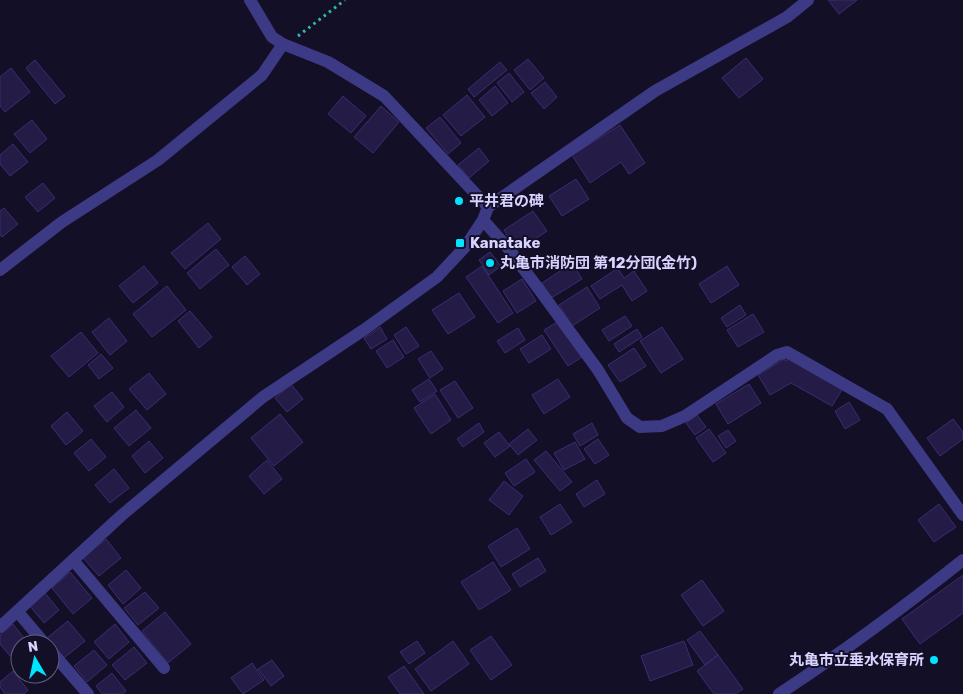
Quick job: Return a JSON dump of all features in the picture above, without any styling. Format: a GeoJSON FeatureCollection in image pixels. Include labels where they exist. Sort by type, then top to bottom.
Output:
{"type":"FeatureCollection","features":[{"type":"Feature","properties":{"kind":"street"},"geometry":{"type":"LineString","coordinates":[[250,0],[272,37],[283,44],[328,62],[384,96],[488,207]]}},
{"type":"Feature","properties":{"kind":"street"},"geometry":{"type":"LineString","coordinates":[[0,626],[122,515],[263,397],[365,329],[437,277],[465,247],[488,207],[655,91],[787,17],[808,0]]}},
{"type":"Feature","properties":{"kind":"street"},"geometry":{"type":"LineString","coordinates":[[0,270],[62,222],[165,154],[262,75],[283,44]]}},
{"type":"Feature","properties":{"kind":"street"},"geometry":{"type":"LineString","coordinates":[[482,220],[507,247],[538,288],[598,370],[627,418],[640,427],[662,426],[686,416],[777,355],[787,352],[887,409],[963,515]]}},
{"type":"Feature","properties":{"kind":"street"},"geometry":{"type":"LineString","coordinates":[[73,560],[164,668]]}},
{"type":"Feature","properties":{"kind":"street"},"geometry":{"type":"LineString","coordinates":[[780,694],[828,661],[963,560]]}},
{"type":"Feature","properties":{"kind":"street"},"geometry":{"type":"LineString","coordinates":[[17,611],[37,634]]}},
{"type":"Feature","properties":{"kind":"street"},"geometry":{"type":"LineString","coordinates":[[60,662],[88,694]]}},
{"type":"Feature","properties":{"kind":"path"},"geometry":{"type":"LineString","coordinates":[[283,44],[302,34],[345,0]]}},
{"type":"Feature","properties":{"kind":"building"},"geometry":{"type":"Polygon","coordinates":[[[828,0],[857,0],[839,14],[828,0]]]}},
{"type":"Feature","properties":{"kind":"building"},"geometry":{"type":"Polygon","coordinates":[[[746,58],[763,79],[739,98],[722,78],[746,58]]]}},
{"type":"Feature","properties":{"kind":"building"},"geometry":{"type":"Polygon","coordinates":[[[528,59],[544,78],[530,90],[514,70],[528,59]]]}},
{"type":"Feature","properties":{"kind":"building"},"geometry":{"type":"Polygon","coordinates":[[[35,60],[65,96],[55,104],[26,68],[35,60]]]}},
{"type":"Feature","properties":{"kind":"building"},"geometry":{"type":"Polygon","coordinates":[[[500,62],[507,70],[474,97],[468,89],[500,62]]]}},
{"type":"Feature","properties":{"kind":"building"},"geometry":{"type":"Polygon","coordinates":[[[11,68],[30,92],[5,112],[0,106],[0,77],[11,68]]]}},
{"type":"Feature","properties":{"kind":"building"},"geometry":{"type":"Polygon","coordinates":[[[509,73],[524,92],[512,102],[497,83],[509,73]]]}},
{"type":"Feature","properties":{"kind":"building"},"geometry":{"type":"Polygon","coordinates":[[[545,82],[557,97],[544,109],[531,93],[545,82]]]}},
{"type":"Feature","properties":{"kind":"building"},"geometry":{"type":"Polygon","coordinates":[[[495,86],[508,103],[492,116],[479,100],[495,86]]]}},
{"type":"Feature","properties":{"kind":"building"},"geometry":{"type":"Polygon","coordinates":[[[467,95],[485,117],[461,136],[443,115],[467,95]]]}},
{"type":"Feature","properties":{"kind":"building"},"geometry":{"type":"Polygon","coordinates":[[[343,96],[366,116],[351,133],[328,114],[343,96]]]}},
{"type":"Feature","properties":{"kind":"building"},"geometry":{"type":"Polygon","coordinates":[[[381,106],[399,122],[373,153],[354,137],[381,106]]]}},
{"type":"Feature","properties":{"kind":"building"},"geometry":{"type":"Polygon","coordinates":[[[440,117],[461,143],[448,154],[426,128],[440,117]]]}},
{"type":"Feature","properties":{"kind":"building"},"geometry":{"type":"Polygon","coordinates":[[[32,120],[47,139],[30,153],[14,134],[32,120]]]}},
{"type":"Feature","properties":{"kind":"building"},"geometry":{"type":"Polygon","coordinates":[[[620,125],[645,163],[629,174],[621,162],[590,183],[572,155],[620,125]]]}},
{"type":"Feature","properties":{"kind":"building"},"geometry":{"type":"Polygon","coordinates":[[[13,144],[28,162],[10,176],[0,164],[0,155],[13,144]]]}},
{"type":"Feature","properties":{"kind":"building"},"geometry":{"type":"Polygon","coordinates":[[[479,148],[489,161],[469,178],[458,165],[479,148]]]}},
{"type":"Feature","properties":{"kind":"building"},"geometry":{"type":"Polygon","coordinates":[[[576,179],[589,199],[562,216],[549,196],[576,179]]]}},
{"type":"Feature","properties":{"kind":"building"},"geometry":{"type":"Polygon","coordinates":[[[43,183],[55,198],[38,212],[25,197],[43,183]]]}},
{"type":"Feature","properties":{"kind":"building"},"geometry":{"type":"Polygon","coordinates":[[[4,208],[18,224],[2,237],[0,235],[0,211],[4,208]]]}},
{"type":"Feature","properties":{"kind":"building"},"geometry":{"type":"Polygon","coordinates":[[[533,211],[547,231],[517,251],[504,230],[533,211]]]}},
{"type":"Feature","properties":{"kind":"building"},"geometry":{"type":"Polygon","coordinates":[[[208,223],[221,239],[185,269],[171,253],[208,223]]]}},
{"type":"Feature","properties":{"kind":"building"},"geometry":{"type":"Polygon","coordinates":[[[216,249],[229,265],[200,289],[187,273],[216,249]]]}},
{"type":"Feature","properties":{"kind":"building","name":"丸亀市消防団 第12分団(金竹)"},"geometry":{"type":"Polygon","coordinates":[[[490,252],[501,266],[489,275],[479,260],[490,252]]]}},
{"type":"Feature","properties":{"kind":"building"},"geometry":{"type":"Polygon","coordinates":[[[245,256],[260,274],[247,285],[232,267],[245,256]]]}},
{"type":"Feature","properties":{"kind":"building"},"geometry":{"type":"Polygon","coordinates":[[[572,263],[582,279],[551,298],[542,283],[572,263]]]}},
{"type":"Feature","properties":{"kind":"building"},"geometry":{"type":"Polygon","coordinates":[[[144,266],[158,283],[133,303],[119,286],[144,266]]]}},
{"type":"Feature","properties":{"kind":"building"},"geometry":{"type":"Polygon","coordinates":[[[482,266],[513,313],[498,323],[466,277],[482,266]]]}},
{"type":"Feature","properties":{"kind":"building"},"geometry":{"type":"Polygon","coordinates":[[[727,266],[739,285],[711,303],[699,284],[727,266]]]}},
{"type":"Feature","properties":{"kind":"building"},"geometry":{"type":"Polygon","coordinates":[[[618,268],[624,278],[634,271],[647,291],[632,301],[622,285],[600,299],[591,286],[618,268]]]}},
{"type":"Feature","properties":{"kind":"building"},"geometry":{"type":"Polygon","coordinates":[[[522,279],[536,301],[517,313],[503,291],[522,279]]]}},
{"type":"Feature","properties":{"kind":"building"},"geometry":{"type":"Polygon","coordinates":[[[167,286],[186,310],[152,337],[133,314],[167,286]]]}},
{"type":"Feature","properties":{"kind":"building"},"geometry":{"type":"Polygon","coordinates":[[[587,287],[600,308],[572,326],[559,305],[587,287]]]}},
{"type":"Feature","properties":{"kind":"building"},"geometry":{"type":"Polygon","coordinates":[[[459,293],[475,317],[448,334],[432,310],[459,293]]]}},
{"type":"Feature","properties":{"kind":"building"},"geometry":{"type":"Polygon","coordinates":[[[740,305],[746,315],[727,327],[721,318],[740,305]]]}},
{"type":"Feature","properties":{"kind":"building"},"geometry":{"type":"Polygon","coordinates":[[[190,311],[212,337],[199,348],[178,321],[190,311]]]}},
{"type":"Feature","properties":{"kind":"building"},"geometry":{"type":"Polygon","coordinates":[[[753,314],[764,332],[738,347],[727,330],[753,314]]]}},
{"type":"Feature","properties":{"kind":"building"},"geometry":{"type":"Polygon","coordinates":[[[625,316],[632,326],[609,341],[602,330],[625,316]]]}},
{"type":"Feature","properties":{"kind":"building"},"geometry":{"type":"Polygon","coordinates":[[[109,318],[127,341],[110,355],[92,332],[109,318]]]}},
{"type":"Feature","properties":{"kind":"building"},"geometry":{"type":"Polygon","coordinates":[[[559,321],[582,357],[568,366],[544,330],[559,321]]]}},
{"type":"Feature","properties":{"kind":"building"},"geometry":{"type":"Polygon","coordinates":[[[380,327],[387,339],[371,349],[364,338],[380,327]]]}},
{"type":"Feature","properties":{"kind":"building"},"geometry":{"type":"Polygon","coordinates":[[[406,327],[419,346],[406,354],[394,335],[406,327]]]}},
{"type":"Feature","properties":{"kind":"building"},"geometry":{"type":"Polygon","coordinates":[[[662,327],[683,359],[661,373],[640,341],[662,327]]]}},
{"type":"Feature","properties":{"kind":"building"},"geometry":{"type":"Polygon","coordinates":[[[518,328],[525,340],[505,353],[497,341],[518,328]]]}},
{"type":"Feature","properties":{"kind":"building"},"geometry":{"type":"Polygon","coordinates":[[[637,329],[642,337],[619,352],[614,344],[637,329]]]}},
{"type":"Feature","properties":{"kind":"building"},"geometry":{"type":"Polygon","coordinates":[[[81,332],[98,353],[69,377],[51,356],[81,332]]]}},
{"type":"Feature","properties":{"kind":"building"},"geometry":{"type":"Polygon","coordinates":[[[542,335],[551,349],[529,363],[520,349],[542,335]]]}},
{"type":"Feature","properties":{"kind":"building"},"geometry":{"type":"Polygon","coordinates":[[[393,340],[404,357],[387,368],[376,351],[393,340]]]}},
{"type":"Feature","properties":{"kind":"building"},"geometry":{"type":"Polygon","coordinates":[[[634,348],[646,366],[620,382],[608,365],[634,348]]]}},
{"type":"Feature","properties":{"kind":"building"},"geometry":{"type":"Polygon","coordinates":[[[431,351],[443,369],[430,378],[418,359],[431,351]]]}},
{"type":"Feature","properties":{"kind":"building"},"geometry":{"type":"Polygon","coordinates":[[[101,354],[113,368],[99,379],[88,365],[101,354]]]}},
{"type":"Feature","properties":{"kind":"building"},"geometry":{"type":"Polygon","coordinates":[[[789,356],[843,388],[832,406],[791,383],[770,395],[758,375],[784,359],[786,361],[789,356]]]}},
{"type":"Feature","properties":{"kind":"building"},"geometry":{"type":"Polygon","coordinates":[[[149,373],[166,394],[147,410],[129,389],[149,373]]]}},
{"type":"Feature","properties":{"kind":"building"},"geometry":{"type":"Polygon","coordinates":[[[429,379],[437,391],[420,402],[412,390],[429,379]]]}},
{"type":"Feature","properties":{"kind":"building"},"geometry":{"type":"Polygon","coordinates":[[[558,379],[570,397],[544,414],[532,395],[558,379]]]}},
{"type":"Feature","properties":{"kind":"building"},"geometry":{"type":"Polygon","coordinates":[[[455,381],[473,408],[458,418],[440,390],[455,381]]]}},
{"type":"Feature","properties":{"kind":"building"},"geometry":{"type":"Polygon","coordinates":[[[291,384],[303,399],[287,412],[275,398],[291,384]]]}},
{"type":"Feature","properties":{"kind":"building"},"geometry":{"type":"Polygon","coordinates":[[[749,384],[761,403],[728,424],[716,404],[749,384]]]}},
{"type":"Feature","properties":{"kind":"building"},"geometry":{"type":"Polygon","coordinates":[[[112,392],[124,407],[107,422],[94,406],[112,392]]]}},
{"type":"Feature","properties":{"kind":"building"},"geometry":{"type":"Polygon","coordinates":[[[435,394],[451,420],[431,434],[414,408],[435,394]]]}},
{"type":"Feature","properties":{"kind":"building"},"geometry":{"type":"Polygon","coordinates":[[[849,402],[860,420],[845,429],[835,411],[849,402]]]}},
{"type":"Feature","properties":{"kind":"building"},"geometry":{"type":"Polygon","coordinates":[[[136,410],[151,428],[129,446],[114,428],[136,410]]]}},
{"type":"Feature","properties":{"kind":"building"},"geometry":{"type":"Polygon","coordinates":[[[67,412],[83,431],[66,445],[51,426],[67,412]]]}},
{"type":"Feature","properties":{"kind":"building"},"geometry":{"type":"Polygon","coordinates":[[[280,414],[303,442],[274,466],[251,438],[280,414]]]}},
{"type":"Feature","properties":{"kind":"building"},"geometry":{"type":"Polygon","coordinates":[[[697,415],[706,427],[695,435],[686,423],[697,415]]]}},
{"type":"Feature","properties":{"kind":"building"},"geometry":{"type":"Polygon","coordinates":[[[953,419],[963,432],[963,439],[940,456],[927,438],[953,419]]]}},
{"type":"Feature","properties":{"kind":"building"},"geometry":{"type":"Polygon","coordinates":[[[479,423],[484,432],[463,447],[457,439],[479,423]]]}},
{"type":"Feature","properties":{"kind":"building"},"geometry":{"type":"Polygon","coordinates":[[[592,423],[598,435],[580,446],[573,434],[592,423]]]}},
{"type":"Feature","properties":{"kind":"building"},"geometry":{"type":"Polygon","coordinates":[[[528,429],[537,440],[518,455],[509,444],[528,429]]]}},
{"type":"Feature","properties":{"kind":"building"},"geometry":{"type":"Polygon","coordinates":[[[709,429],[726,453],[713,462],[696,438],[709,429]]]}},
{"type":"Feature","properties":{"kind":"building"},"geometry":{"type":"Polygon","coordinates":[[[728,430],[736,441],[726,448],[718,436],[728,430]]]}},
{"type":"Feature","properties":{"kind":"building"},"geometry":{"type":"Polygon","coordinates":[[[499,432],[510,446],[495,457],[484,443],[499,432]]]}},
{"type":"Feature","properties":{"kind":"building"},"geometry":{"type":"Polygon","coordinates":[[[91,439],[106,457],[89,471],[74,453],[91,439]]]}},
{"type":"Feature","properties":{"kind":"building"},"geometry":{"type":"Polygon","coordinates":[[[598,439],[609,455],[595,464],[584,449],[598,439]]]}},
{"type":"Feature","properties":{"kind":"building"},"geometry":{"type":"Polygon","coordinates":[[[149,441],[163,458],[145,473],[132,456],[149,441]]]}},
{"type":"Feature","properties":{"kind":"building"},"geometry":{"type":"Polygon","coordinates":[[[575,442],[585,459],[564,470],[554,453],[575,442]]]}},
{"type":"Feature","properties":{"kind":"building"},"geometry":{"type":"Polygon","coordinates":[[[546,451],[572,482],[560,491],[534,460],[546,451]]]}},
{"type":"Feature","properties":{"kind":"building"},"geometry":{"type":"Polygon","coordinates":[[[526,459],[535,472],[514,486],[505,473],[526,459]]]}},
{"type":"Feature","properties":{"kind":"building"},"geometry":{"type":"Polygon","coordinates":[[[267,460],[282,479],[264,494],[249,476],[267,460]]]}},
{"type":"Feature","properties":{"kind":"building"},"geometry":{"type":"Polygon","coordinates":[[[114,469],[129,488],[110,503],[95,485],[114,469]]]}},
{"type":"Feature","properties":{"kind":"building"},"geometry":{"type":"Polygon","coordinates":[[[597,480],[605,494],[584,507],[576,494],[597,480]]]}},
{"type":"Feature","properties":{"kind":"building"},"geometry":{"type":"Polygon","coordinates":[[[504,481],[523,496],[509,515],[489,500],[504,481]]]}},
{"type":"Feature","properties":{"kind":"building"},"geometry":{"type":"Polygon","coordinates":[[[560,504],[572,522],[551,535],[540,517],[560,504]]]}},
{"type":"Feature","properties":{"kind":"building"},"geometry":{"type":"Polygon","coordinates":[[[939,504],[956,527],[934,542],[918,520],[939,504]]]}},
{"type":"Feature","properties":{"kind":"building"},"geometry":{"type":"Polygon","coordinates":[[[517,528],[530,549],[501,567],[488,546],[517,528]]]}},
{"type":"Feature","properties":{"kind":"building"},"geometry":{"type":"Polygon","coordinates":[[[106,539],[121,558],[99,576],[83,558],[106,539]]]}},
{"type":"Feature","properties":{"kind":"building"},"geometry":{"type":"Polygon","coordinates":[[[538,558],[546,571],[520,587],[512,574],[538,558]]]}},
{"type":"Feature","properties":{"kind":"building"},"geometry":{"type":"Polygon","coordinates":[[[493,562],[511,590],[479,610],[461,582],[493,562]]]}},
{"type":"Feature","properties":{"kind":"building"},"geometry":{"type":"Polygon","coordinates":[[[126,570],[141,588],[123,604],[108,585],[126,570]]]}},
{"type":"Feature","properties":{"kind":"building"},"geometry":{"type":"Polygon","coordinates":[[[70,572],[92,598],[73,614],[52,588],[70,572]]]}},
{"type":"Feature","properties":{"kind":"building"},"geometry":{"type":"Polygon","coordinates":[[[963,575],[963,613],[920,644],[902,619],[963,575]]]}},
{"type":"Feature","properties":{"kind":"building"},"geometry":{"type":"Polygon","coordinates":[[[702,580],[724,611],[703,626],[681,595],[702,580]]]}},
{"type":"Feature","properties":{"kind":"building"},"geometry":{"type":"Polygon","coordinates":[[[145,592],[159,608],[138,625],[124,608],[145,592]]]}},
{"type":"Feature","properties":{"kind":"building"},"geometry":{"type":"Polygon","coordinates":[[[45,593],[59,610],[44,623],[29,605],[45,593]]]}},
{"type":"Feature","properties":{"kind":"building"},"geometry":{"type":"Polygon","coordinates":[[[165,612],[191,644],[168,663],[142,631],[165,612]]]}},
{"type":"Feature","properties":{"kind":"building"},"geometry":{"type":"Polygon","coordinates":[[[68,621],[85,641],[64,658],[60,653],[60,634],[52,634],[68,621]]]}},
{"type":"Feature","properties":{"kind":"building"},"geometry":{"type":"Polygon","coordinates":[[[13,624],[21,634],[10,634],[10,656],[0,644],[0,635],[13,624]]]}},
{"type":"Feature","properties":{"kind":"building"},"geometry":{"type":"Polygon","coordinates":[[[115,624],[129,642],[109,659],[94,642],[115,624]]]}},
{"type":"Feature","properties":{"kind":"building"},"geometry":{"type":"Polygon","coordinates":[[[700,631],[718,655],[705,665],[687,640],[700,631]]]}},
{"type":"Feature","properties":{"kind":"building"},"geometry":{"type":"Polygon","coordinates":[[[491,636],[512,665],[491,680],[470,650],[491,636]]]}},
{"type":"Feature","properties":{"kind":"building"},"geometry":{"type":"Polygon","coordinates":[[[417,641],[425,653],[409,664],[400,652],[417,641]]]}},
{"type":"Feature","properties":{"kind":"building"},"geometry":{"type":"Polygon","coordinates":[[[453,641],[469,664],[431,691],[415,669],[453,641]]]}},
{"type":"Feature","properties":{"kind":"building"},"geometry":{"type":"Polygon","coordinates":[[[684,641],[693,665],[650,681],[641,656],[684,641]]]}},
{"type":"Feature","properties":{"kind":"building"},"geometry":{"type":"Polygon","coordinates":[[[134,647],[147,663],[125,680],[112,665],[134,647]]]}},
{"type":"Feature","properties":{"kind":"building"},"geometry":{"type":"Polygon","coordinates":[[[94,650],[107,665],[87,682],[74,666],[94,650]]]}},
{"type":"Feature","properties":{"kind":"building"},"geometry":{"type":"Polygon","coordinates":[[[718,655],[743,689],[735,694],[714,694],[697,671],[718,655]]]}},
{"type":"Feature","properties":{"kind":"building"},"geometry":{"type":"Polygon","coordinates":[[[272,660],[284,676],[271,686],[258,669],[272,660]]]}},
{"type":"Feature","properties":{"kind":"building"},"geometry":{"type":"Polygon","coordinates":[[[252,663],[264,680],[243,694],[231,678],[252,663]]]}},
{"type":"Feature","properties":{"kind":"building"},"geometry":{"type":"Polygon","coordinates":[[[404,666],[424,694],[400,694],[388,677],[404,666]]]}},
{"type":"Feature","properties":{"kind":"building"},"geometry":{"type":"Polygon","coordinates":[[[112,673],[126,691],[122,694],[102,694],[96,686],[112,673]]]}},
{"type":"Feature","properties":{"kind":"building"},"geometry":{"type":"Polygon","coordinates":[[[10,674],[10,684],[23,684],[28,690],[24,694],[5,694],[0,687],[0,682],[10,674]]]}},
{"type":"Feature","properties":{"kind":"place","name":"平井君の碑"},"geometry":{"type":"Point","coordinates":[459,201]}},
{"type":"Feature","properties":{"kind":"place","name":"Kanatake"},"geometry":{"type":"Point","coordinates":[460,243]}},
{"type":"Feature","properties":{"kind":"place","name":"丸亀市消防団 第12分団(金竹)"},"geometry":{"type":"Point","coordinates":[490,263]}},
{"type":"Feature","properties":{"kind":"place","name":"丸亀市立垂水保育所"},"geometry":{"type":"Point","coordinates":[934,660]}}]}
